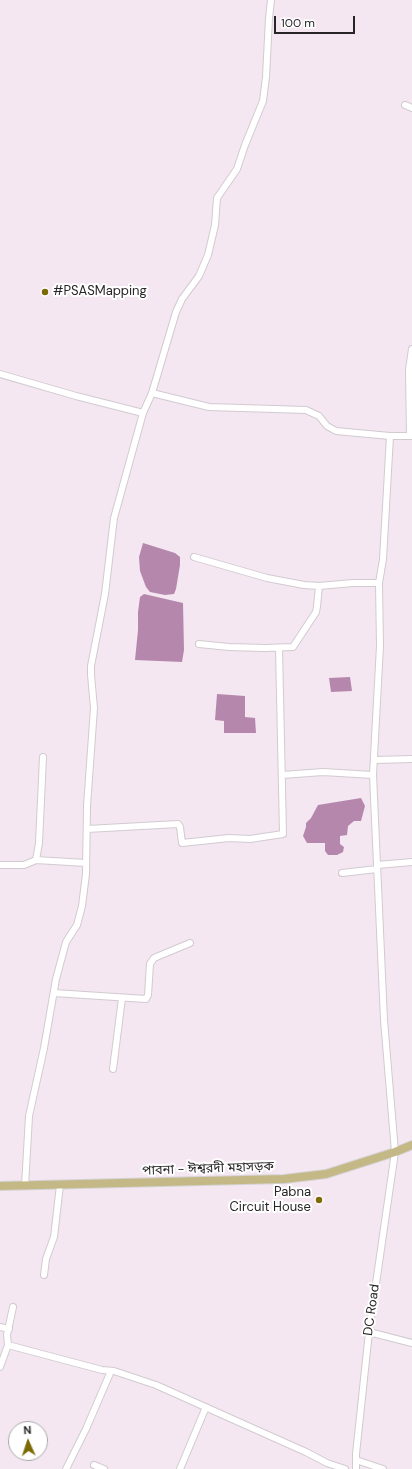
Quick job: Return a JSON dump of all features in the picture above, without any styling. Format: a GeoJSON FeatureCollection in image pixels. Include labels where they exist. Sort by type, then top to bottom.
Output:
{"type":"FeatureCollection","features":[{"type":"Feature","properties":{"kind":"main road","name":"পাবনা - ঈশ্বরদী মহাসড়ক"},"geometry":{"type":"LineString","coordinates":[[0,1186],[284,1179],[326,1174],[395,1152],[412,1145]]}},
{"type":"Feature","properties":{"kind":"street"},"geometry":{"type":"LineString","coordinates":[[25,1186],[29,1116],[44,1048],[56,978],[66,942],[76,925],[82,906],[86,863],[87,806],[94,708],[91,666],[105,594],[114,518],[143,413],[152,393],[176,312],[182,299],[198,276],[208,255],[215,225],[217,198],[237,168],[263,101],[271,0]]}},
{"type":"Feature","properties":{"kind":"street"},"geometry":{"type":"LineString","coordinates":[[404,105],[412,108]]}},
{"type":"Feature","properties":{"kind":"street"},"geometry":{"type":"LineString","coordinates":[[152,393],[209,407],[306,410],[319,416],[327,426],[336,431],[390,436],[411,436],[408,370],[412,349]]}},
{"type":"Feature","properties":{"kind":"street"},"geometry":{"type":"LineString","coordinates":[[0,374],[76,396],[143,413]]}},
{"type":"Feature","properties":{"kind":"street","name":"DC Road"},"geometry":{"type":"LineString","coordinates":[[356,1469],[369,1332],[395,1152],[384,1020],[373,775],[380,646],[379,583],[383,559],[390,436]]}},
{"type":"Feature","properties":{"kind":"street"},"geometry":{"type":"LineString","coordinates":[[194,557],[267,578],[298,584],[319,586],[353,583],[379,583]]}},
{"type":"Feature","properties":{"kind":"street"},"geometry":{"type":"LineString","coordinates":[[199,644],[229,648],[293,647],[316,612],[318,606],[319,586]]}},
{"type":"Feature","properties":{"kind":"street"},"geometry":{"type":"LineString","coordinates":[[87,829],[178,824],[180,827],[182,843],[229,838],[250,839],[283,834],[279,648]]}},
{"type":"Feature","properties":{"kind":"street"},"geometry":{"type":"LineString","coordinates":[[36,860],[39,843],[43,757]]}},
{"type":"Feature","properties":{"kind":"street"},"geometry":{"type":"LineString","coordinates":[[374,760],[412,759]]}},
{"type":"Feature","properties":{"kind":"street"},"geometry":{"type":"LineString","coordinates":[[282,775],[323,772],[373,775]]}},
{"type":"Feature","properties":{"kind":"street"},"geometry":{"type":"LineString","coordinates":[[0,865],[24,865],[36,860],[86,863]]}},
{"type":"Feature","properties":{"kind":"street"},"geometry":{"type":"LineString","coordinates":[[342,872],[412,862]]}},
{"type":"Feature","properties":{"kind":"street"},"geometry":{"type":"LineString","coordinates":[[54,993],[122,998],[146,998],[148,996],[150,964],[154,958],[190,942]]}},
{"type":"Feature","properties":{"kind":"street"},"geometry":{"type":"LineString","coordinates":[[113,1069],[122,998]]}},
{"type":"Feature","properties":{"kind":"street"},"geometry":{"type":"LineString","coordinates":[[44,1275],[46,1259],[54,1237],[60,1185]]}},
{"type":"Feature","properties":{"kind":"street"},"geometry":{"type":"LineString","coordinates":[[0,1367],[8,1345],[13,1307]]}},
{"type":"Feature","properties":{"kind":"street"},"geometry":{"type":"LineString","coordinates":[[0,1326],[9,1329]]}},
{"type":"Feature","properties":{"kind":"street"},"geometry":{"type":"LineString","coordinates":[[369,1332],[412,1343]]}},
{"type":"Feature","properties":{"kind":"street"},"geometry":{"type":"LineString","coordinates":[[8,1345],[102,1370],[111,1371],[156,1385],[306,1452],[327,1463],[345,1469]]}},
{"type":"Feature","properties":{"kind":"street"},"geometry":{"type":"LineString","coordinates":[[66,1469],[86,1429],[111,1371]]}},
{"type":"Feature","properties":{"kind":"street"},"geometry":{"type":"LineString","coordinates":[[180,1469],[206,1407]]}},
{"type":"Feature","properties":{"kind":"street"},"geometry":{"type":"LineString","coordinates":[[356,1460],[383,1469]]}},
{"type":"Feature","properties":{"kind":"street"},"geometry":{"type":"LineString","coordinates":[[94,1465],[104,1469]]}},
{"type":"Feature","properties":{"kind":"shaded area"},"geometry":{"type":"Polygon","coordinates":[[[0,0],[412,0],[412,1469],[0,1469],[0,0]]]}},
{"type":"Feature","properties":{"kind":"shaded area"},"geometry":{"type":"Polygon","coordinates":[[[143,543],[175,553],[180,557],[180,565],[174,594],[165,595],[150,592],[146,587],[140,571],[139,557],[143,543]]]}},
{"type":"Feature","properties":{"kind":"shaded area"},"geometry":{"type":"Polygon","coordinates":[[[144,594],[183,603],[184,650],[182,662],[135,660],[140,597],[144,594]]]}},
{"type":"Feature","properties":{"kind":"shaded area"},"geometry":{"type":"Polygon","coordinates":[[[350,677],[352,691],[331,692],[329,678],[350,677]]]}},
{"type":"Feature","properties":{"kind":"shaded area"},"geometry":{"type":"Polygon","coordinates":[[[217,694],[245,696],[245,717],[255,718],[256,733],[224,733],[224,721],[215,720],[217,694]]]}},
{"type":"Feature","properties":{"kind":"shaded area"},"geometry":{"type":"Polygon","coordinates":[[[361,798],[365,806],[361,821],[354,821],[348,826],[347,835],[340,836],[340,844],[344,847],[343,852],[337,855],[328,855],[325,851],[325,843],[307,843],[303,836],[306,823],[311,818],[318,805],[361,798]]]}},
{"type":"Feature","properties":{"kind":"place","name":"#PSASMapping"},"geometry":{"type":"Point","coordinates":[45,292]}},
{"type":"Feature","properties":{"kind":"place","name":"Pabna Circuit House"},"geometry":{"type":"Point","coordinates":[319,1200]}}]}
